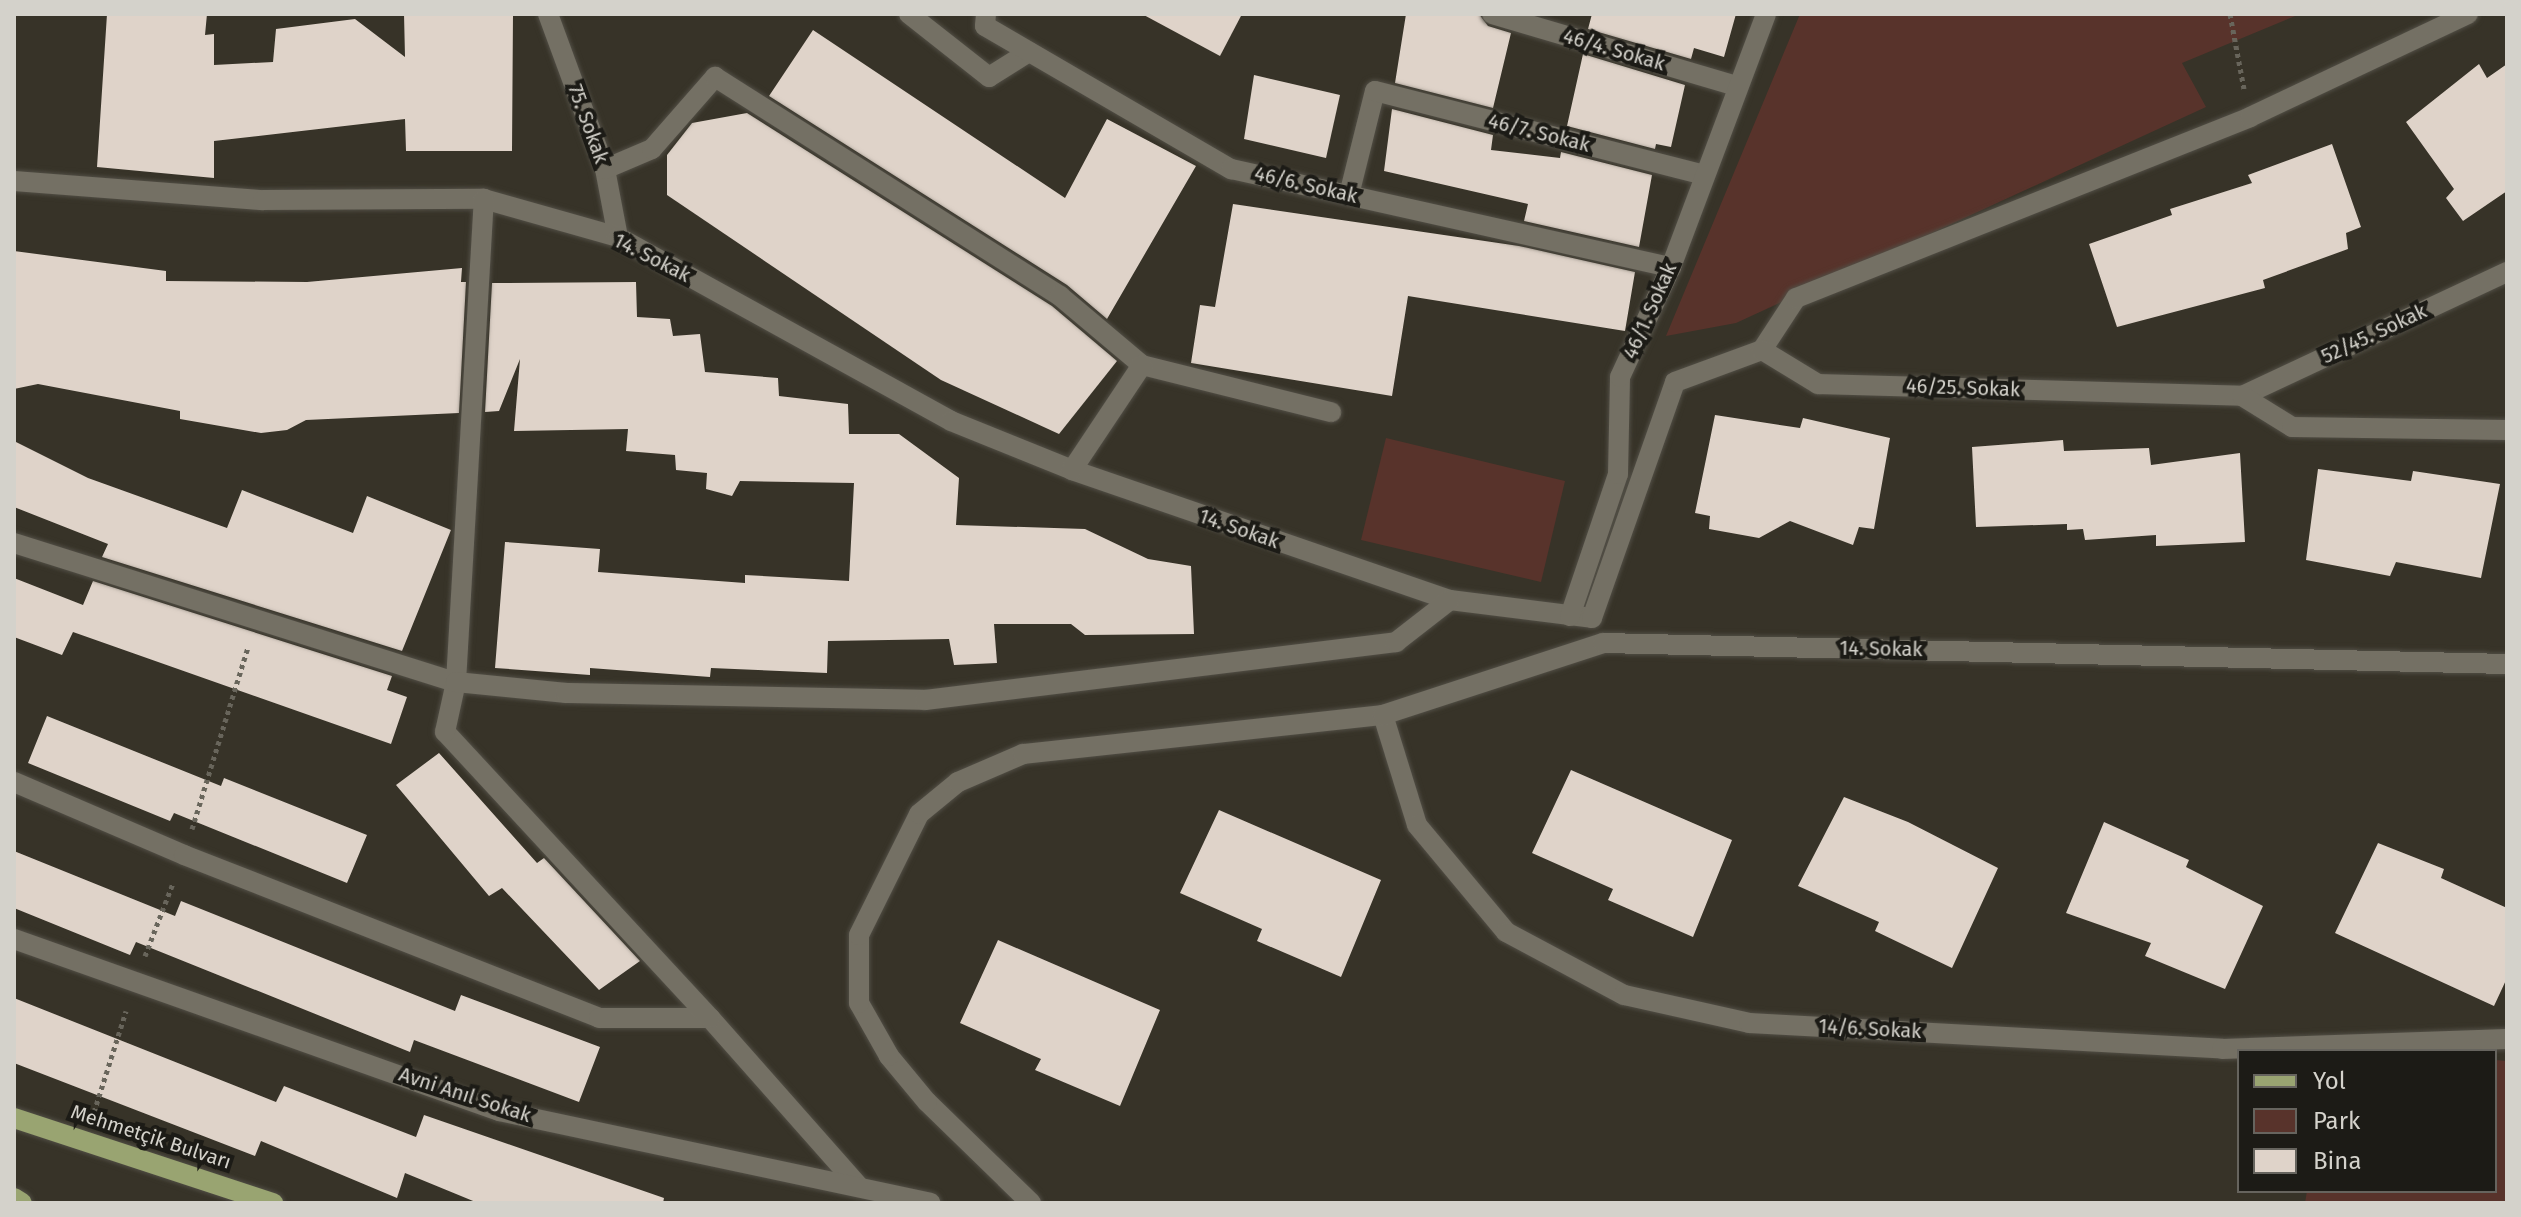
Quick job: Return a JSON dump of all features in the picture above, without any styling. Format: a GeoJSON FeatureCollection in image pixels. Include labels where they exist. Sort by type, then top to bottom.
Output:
{"type":"FeatureCollection","features":[{"type":"Feature","properties":{"kind":"main road","name":"Mehmetçik Bulvarı"},"geometry":{"type":"LineString","coordinates":[[14,1118],[273,1203]]}},
{"type":"Feature","properties":{"kind":"main road"},"geometry":{"type":"LineString","coordinates":[[14,1198],[22,1203]]}},
{"type":"Feature","properties":{"kind":"street","name":"75. Sokak"},"geometry":{"type":"LineString","coordinates":[[548,14],[605,169],[618,237]]}},
{"type":"Feature","properties":{"kind":"street"},"geometry":{"type":"LineString","coordinates":[[909,14],[989,77],[1029,52]]}},
{"type":"Feature","properties":{"kind":"street","name":"46/6. Sokak"},"geometry":{"type":"LineString","coordinates":[[986,14],[985,26],[1231,169],[1671,267]]}},
{"type":"Feature","properties":{"kind":"street","name":"46/4. Sokak"},"geometry":{"type":"LineString","coordinates":[[1492,14],[1736,86]]}},
{"type":"Feature","properties":{"kind":"street","name":"46/1. Sokak"},"geometry":{"type":"LineString","coordinates":[[1570,616],[1618,474],[1620,377],[1671,267],[1736,86],[1766,14]]}},
{"type":"Feature","properties":{"kind":"street"},"geometry":{"type":"LineString","coordinates":[[1603,643],[1592,618],[1675,382],[1762,350],[1796,298],[2250,117],[2468,14]]}},
{"type":"Feature","properties":{"kind":"street"},"geometry":{"type":"LineString","coordinates":[[605,169],[652,149],[715,77],[1060,296],[1142,365],[1331,412]]}},
{"type":"Feature","properties":{"kind":"street","name":"46/7. Sokak"},"geometry":{"type":"LineString","coordinates":[[1349,195],[1375,91],[1704,175]]}},
{"type":"Feature","properties":{"kind":"street","name":"14. Sokak"},"geometry":{"type":"LineString","coordinates":[[14,181],[263,200],[484,199],[618,237],[951,421],[1072,470],[1450,600],[1592,618]]}},
{"type":"Feature","properties":{"kind":"street"},"geometry":{"type":"LineString","coordinates":[[484,199],[456,682],[445,732],[710,1018],[858,1185]]}},
{"type":"Feature","properties":{"kind":"street","name":"52/45. Sokak"},"geometry":{"type":"LineString","coordinates":[[2242,396],[2507,272]]}},
{"type":"Feature","properties":{"kind":"street","name":"46/25. Sokak"},"geometry":{"type":"LineString","coordinates":[[1762,350],[1818,384],[2242,396]]}},
{"type":"Feature","properties":{"kind":"street"},"geometry":{"type":"LineString","coordinates":[[1072,470],[1142,365]]}},
{"type":"Feature","properties":{"kind":"street"},"geometry":{"type":"LineString","coordinates":[[2242,396],[2292,427],[2507,430]]}},
{"type":"Feature","properties":{"kind":"street"},"geometry":{"type":"LineString","coordinates":[[14,543],[456,682],[566,693],[925,700],[1396,642],[1450,600]]}},
{"type":"Feature","properties":{"kind":"street","name":"14. Sokak"},"geometry":{"type":"LineString","coordinates":[[1031,1203],[927,1102],[889,1056],[859,1003],[859,935],[919,814],[958,782],[1023,754],[1383,715],[1603,643],[2507,664]]}},
{"type":"Feature","properties":{"kind":"street","name":"14/6. Sokak"},"geometry":{"type":"LineString","coordinates":[[1383,715],[1417,825],[1506,932],[1624,995],[1749,1023],[2222,1049],[2507,1039]]}},
{"type":"Feature","properties":{"kind":"street"},"geometry":{"type":"LineString","coordinates":[[14,782],[184,855],[599,1018],[710,1018]]}},
{"type":"Feature","properties":{"kind":"street","name":"Avni Anıl Sokak"},"geometry":{"type":"LineString","coordinates":[[14,939],[499,1111],[858,1185],[930,1203]]}},
{"type":"Feature","properties":{"kind":"path"},"geometry":{"type":"LineString","coordinates":[[2230,14],[2250,117]]}},
{"type":"Feature","properties":{"kind":"green space"},"geometry":{"type":"Polygon","coordinates":[[[1800,14],[2300,14],[2182,63],[2206,107],[1736,323],[1666,336],[1800,14]]]}},
{"type":"Feature","properties":{"kind":"green space"},"geometry":{"type":"Polygon","coordinates":[[[1386,438],[1565,481],[1541,582],[1361,540],[1386,438]]]}},
{"type":"Feature","properties":{"kind":"green space"},"geometry":{"type":"Polygon","coordinates":[[[2497,1060],[2507,1061],[2507,1203],[2305,1203],[2307,1193],[2497,1193],[2497,1060]]]}},
{"type":"Feature","properties":{"kind":"building"},"geometry":{"type":"Polygon","coordinates":[[[107,14],[207,14],[205,35],[214,34],[214,65],[273,62],[276,29],[355,19],[405,57],[404,14],[513,14],[512,151],[406,151],[405,119],[214,141],[214,178],[97,167],[107,14]]]}},
{"type":"Feature","properties":{"kind":"building"},"geometry":{"type":"Polygon","coordinates":[[[1142,14],[1242,14],[1220,56],[1142,14]]]}},
{"type":"Feature","properties":{"kind":"building"},"geometry":{"type":"Polygon","coordinates":[[[1406,14],[1479,14],[1488,26],[1511,33],[1493,108],[1395,83],[1406,14]]]}},
{"type":"Feature","properties":{"kind":"building"},"geometry":{"type":"Polygon","coordinates":[[[1592,14],[1736,14],[1724,57],[1694,48],[1691,59],[1588,29],[1592,14]]]}},
{"type":"Feature","properties":{"kind":"building"},"geometry":{"type":"Polygon","coordinates":[[[813,30],[1065,198],[1107,119],[1196,166],[1107,319],[1067,285],[769,96],[813,30]]]}},
{"type":"Feature","properties":{"kind":"building"},"geometry":{"type":"Polygon","coordinates":[[[1583,54],[1685,85],[1671,147],[1656,144],[1655,149],[1567,126],[1583,54]]]}},
{"type":"Feature","properties":{"kind":"building"},"geometry":{"type":"Polygon","coordinates":[[[2479,64],[2487,78],[2507,64],[2507,191],[2463,221],[2446,198],[2454,189],[2406,122],[2479,64]]]}},
{"type":"Feature","properties":{"kind":"building"},"geometry":{"type":"Polygon","coordinates":[[[1254,75],[1340,95],[1326,158],[1244,139],[1254,75]]]}},
{"type":"Feature","properties":{"kind":"building"},"geometry":{"type":"Polygon","coordinates":[[[1392,109],[1493,135],[1491,150],[1560,158],[1561,152],[1652,175],[1639,247],[1524,221],[1528,204],[1384,171],[1392,109]]]}},
{"type":"Feature","properties":{"kind":"building"},"geometry":{"type":"Polygon","coordinates":[[[747,113],[1052,306],[1117,361],[1059,434],[941,380],[667,195],[667,155],[692,123],[747,113]]]}},
{"type":"Feature","properties":{"kind":"building"},"geometry":{"type":"Polygon","coordinates":[[[2332,144],[2361,227],[2346,233],[2348,249],[2263,280],[2265,288],[2117,327],[2089,244],[2172,215],[2170,209],[2252,183],[2248,175],[2332,144]]]}},
{"type":"Feature","properties":{"kind":"building"},"geometry":{"type":"Polygon","coordinates":[[[1233,204],[1519,246],[1635,272],[1625,331],[1408,296],[1392,396],[1191,363],[1200,305],[1215,307],[1233,204]]]}},
{"type":"Feature","properties":{"kind":"building"},"geometry":{"type":"Polygon","coordinates":[[[14,251],[166,271],[166,281],[307,282],[462,268],[461,282],[466,282],[459,413],[306,420],[287,430],[261,433],[180,419],[180,411],[38,384],[14,389],[14,251]]]}},
{"type":"Feature","properties":{"kind":"building"},"geometry":{"type":"Polygon","coordinates":[[[636,282],[637,317],[670,319],[673,336],[700,334],[705,372],[778,378],[779,396],[848,404],[849,434],[899,434],[959,478],[956,525],[1085,529],[1148,559],[1191,566],[1194,634],[1085,635],[1071,624],[994,624],[997,663],[954,665],[949,639],[828,641],[827,673],[711,668],[710,677],[590,668],[590,675],[495,668],[505,542],[600,549],[598,572],[745,583],[745,575],[849,581],[854,483],[740,481],[732,496],[706,489],[707,473],[676,470],[675,455],[626,451],[628,429],[514,431],[520,359],[499,411],[485,412],[492,283],[636,282]]]}},
{"type":"Feature","properties":{"kind":"building"},"geometry":{"type":"Polygon","coordinates":[[[1715,415],[1800,428],[1803,418],[1890,438],[1874,529],[1859,527],[1853,545],[1790,521],[1759,538],[1709,529],[1710,516],[1695,513],[1715,415]]]}},
{"type":"Feature","properties":{"kind":"building"},"geometry":{"type":"Polygon","coordinates":[[[2063,440],[2064,451],[2149,448],[2151,465],[2240,453],[2245,542],[2156,546],[2156,535],[2085,540],[2083,529],[2067,530],[2067,524],[1976,527],[1972,447],[2063,440]]]}},
{"type":"Feature","properties":{"kind":"building"},"geometry":{"type":"Polygon","coordinates":[[[14,441],[88,478],[227,528],[242,490],[353,533],[367,496],[451,530],[402,651],[102,557],[108,544],[14,507],[14,441]]]}},
{"type":"Feature","properties":{"kind":"building"},"geometry":{"type":"Polygon","coordinates":[[[2318,469],[2411,481],[2413,471],[2500,484],[2481,578],[2396,562],[2390,576],[2306,560],[2318,469]]]}},
{"type":"Feature","properties":{"kind":"building"},"geometry":{"type":"Polygon","coordinates":[[[14,578],[83,605],[93,581],[392,676],[387,690],[407,697],[391,744],[73,632],[62,655],[14,637],[14,578]]]}},
{"type":"Feature","properties":{"kind":"building"},"geometry":{"type":"Polygon","coordinates":[[[47,716],[221,786],[224,778],[367,835],[347,883],[174,813],[170,821],[28,763],[47,716]]]}},
{"type":"Feature","properties":{"kind":"building"},"geometry":{"type":"Polygon","coordinates":[[[439,753],[537,863],[544,858],[640,961],[599,990],[502,888],[489,896],[396,785],[439,753]]]}},
{"type":"Feature","properties":{"kind":"building"},"geometry":{"type":"Polygon","coordinates":[[[1571,770],[1732,840],[1693,937],[1608,900],[1613,889],[1532,853],[1571,770]]]}},
{"type":"Feature","properties":{"kind":"building"},"geometry":{"type":"Polygon","coordinates":[[[1844,797],[1908,822],[1998,868],[1952,968],[1875,931],[1879,922],[1798,886],[1844,797]]]}},
{"type":"Feature","properties":{"kind":"building"},"geometry":{"type":"Polygon","coordinates":[[[1219,810],[1381,880],[1341,977],[1257,941],[1262,929],[1180,893],[1219,810]]]}},
{"type":"Feature","properties":{"kind":"building"},"geometry":{"type":"Polygon","coordinates":[[[2104,822],[2189,860],[2186,867],[2263,906],[2225,989],[2145,956],[2151,943],[2066,913],[2104,822]]]}},
{"type":"Feature","properties":{"kind":"building"},"geometry":{"type":"Polygon","coordinates":[[[2378,843],[2444,869],[2441,878],[2507,908],[2507,978],[2494,1006],[2335,933],[2378,843]]]}},
{"type":"Feature","properties":{"kind":"building"},"geometry":{"type":"Polygon","coordinates":[[[14,851],[175,916],[181,901],[455,1011],[461,995],[600,1047],[579,1102],[414,1040],[410,1052],[136,942],[130,955],[14,908],[14,851]]]}},
{"type":"Feature","properties":{"kind":"building"},"geometry":{"type":"Polygon","coordinates":[[[998,940],[1160,1010],[1120,1106],[1035,1070],[1041,1059],[960,1023],[998,940]]]}},
{"type":"Feature","properties":{"kind":"building"},"geometry":{"type":"Polygon","coordinates":[[[14,998],[276,1102],[284,1086],[416,1137],[424,1115],[664,1198],[663,1203],[478,1203],[405,1173],[397,1198],[261,1141],[255,1156],[14,1063],[14,998]]]}}]}
